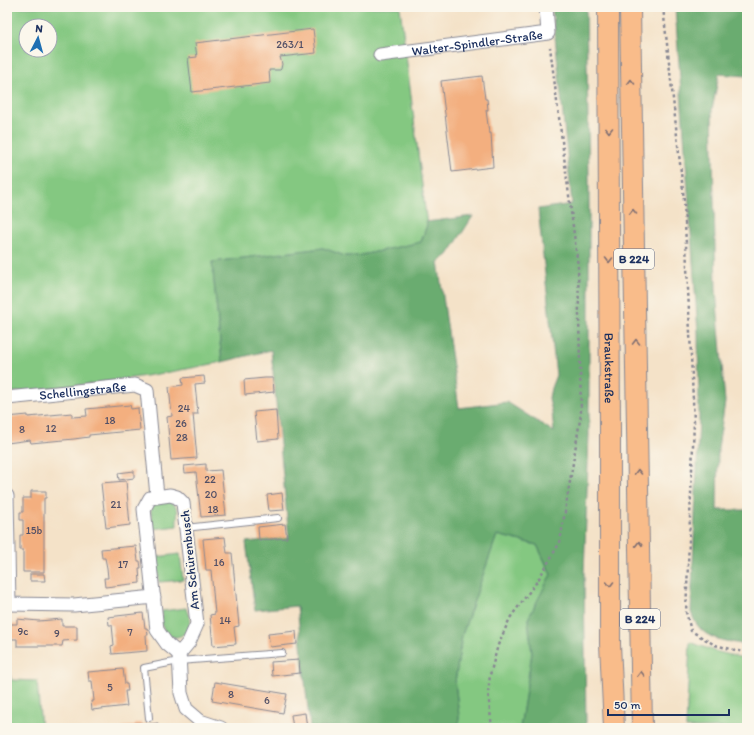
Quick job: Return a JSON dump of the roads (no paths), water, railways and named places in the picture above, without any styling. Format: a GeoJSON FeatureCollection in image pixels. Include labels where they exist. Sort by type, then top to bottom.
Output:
{"type":"FeatureCollection","features":[{"type":"Feature","properties":{"kind":"main road","name":"Braukstraße"},"geometry":{"type":"LineString","coordinates":[[608,7],[610,644],[614,728]]}},
{"type":"Feature","properties":{"kind":"main road","name":"Braukstraße"},"geometry":{"type":"LineString","coordinates":[[630,7],[642,728]]}},
{"type":"Feature","properties":{"kind":"street","name":"Walter-Spindler-Straße"},"geometry":{"type":"LineString","coordinates":[[380,55],[548,33],[546,7]]}},
{"type":"Feature","properties":{"kind":"street","name":"Schellingstraße"},"geometry":{"type":"LineString","coordinates":[[7,398],[135,384],[147,390],[157,496]]}},
{"type":"Feature","properties":{"kind":"street"},"geometry":{"type":"LineString","coordinates":[[7,496],[9,604],[74,605],[154,597]]}},
{"type":"Feature","properties":{"kind":"street","name":"Am Schürenbusch"},"geometry":{"type":"LineString","coordinates":[[157,496],[177,497],[183,503],[196,624],[189,642],[179,657]]}},
{"type":"Feature","properties":{"kind":"street"},"geometry":{"type":"LineString","coordinates":[[157,496],[150,498],[144,509],[157,630],[179,657],[181,693],[186,709],[200,721],[221,728]]}},
{"type":"Feature","properties":{"kind":"lane"},"geometry":{"type":"LineString","coordinates":[[185,528],[278,518]]}},
{"type":"Feature","properties":{"kind":"lane"},"geometry":{"type":"LineString","coordinates":[[149,718],[144,668],[179,657],[282,653]]}}]}
